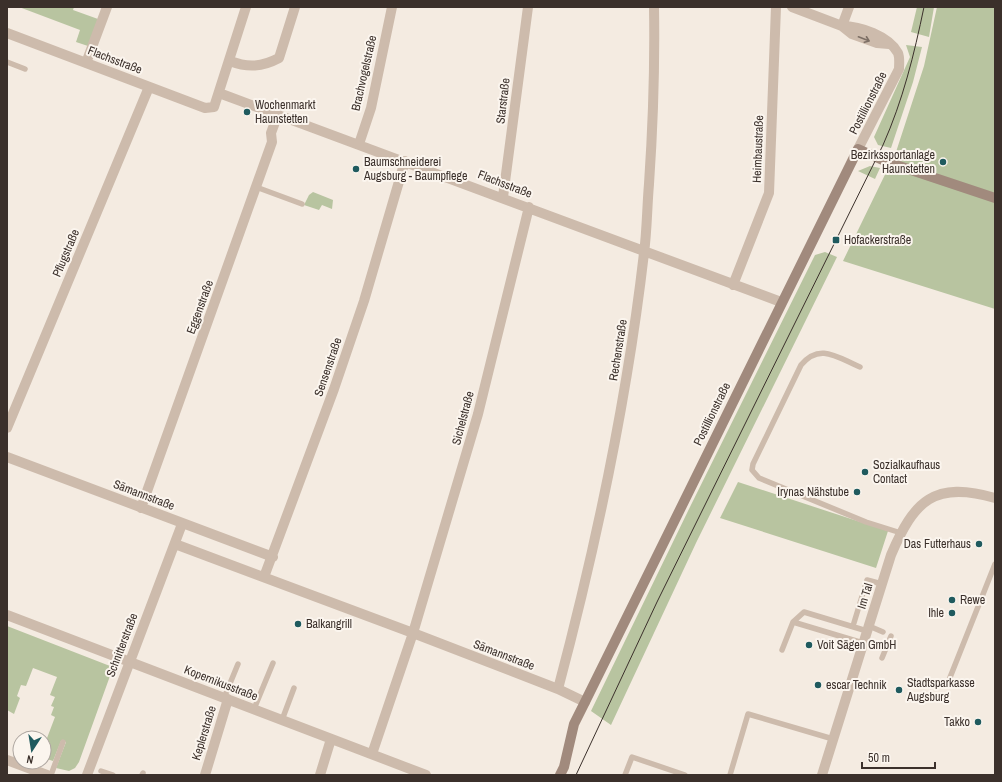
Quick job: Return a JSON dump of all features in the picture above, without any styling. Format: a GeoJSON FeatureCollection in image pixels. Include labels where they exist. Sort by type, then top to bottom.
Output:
{"type":"FeatureCollection","features":[{"type":"Feature","properties":{"kind":"street"},"geometry":{"type":"LineString","coordinates":[[86,63],[107,7]]}},
{"type":"Feature","properties":{"kind":"street"},"geometry":{"type":"LineString","coordinates":[[219,93],[246,7]]}},
{"type":"Feature","properties":{"kind":"street"},"geometry":{"type":"LineString","coordinates":[[230,61],[242,66],[254,66],[267,64],[279,58],[295,7]]}},
{"type":"Feature","properties":{"kind":"street","name":"Brachvogelstraße"},"geometry":{"type":"LineString","coordinates":[[359,144],[371,108],[392,7]]}},
{"type":"Feature","properties":{"kind":"street","name":"Starstraße"},"geometry":{"type":"LineString","coordinates":[[503,197],[528,7]]}},
{"type":"Feature","properties":{"kind":"street","name":"Rechenstraße"},"geometry":{"type":"LineString","coordinates":[[558,690],[576,621],[610,469],[630,362],[644,252],[653,110],[654,7]]}},
{"type":"Feature","properties":{"kind":"street","name":"Heimbaustraße"},"geometry":{"type":"LineString","coordinates":[[733,285],[769,193],[776,7]]}},
{"type":"Feature","properties":{"kind":"street"},"geometry":{"type":"LineString","coordinates":[[792,7],[842,26],[849,7]]}},
{"type":"Feature","properties":{"kind":"street","name":"Postillionstraße"},"geometry":{"type":"LineString","coordinates":[[560,775],[564,767],[574,724],[781,302],[899,69],[900,59],[897,52],[889,44],[877,44],[852,34],[842,26]]}},
{"type":"Feature","properties":{"kind":"street","name":"Flachsstraße"},"geometry":{"type":"LineString","coordinates":[[7,33],[205,108],[214,107],[219,93],[503,197],[644,252],[781,302]]}},
{"type":"Feature","properties":{"kind":"street","name":"Pflugstraße"},"geometry":{"type":"LineString","coordinates":[[7,428],[149,87]]}},
{"type":"Feature","properties":{"kind":"street","name":"Eggenstraße"},"geometry":{"type":"LineString","coordinates":[[141,508],[272,142],[271,133],[278,114]]}},
{"type":"Feature","properties":{"kind":"street"},"geometry":{"type":"LineString","coordinates":[[858,149],[887,162],[995,198]]}},
{"type":"Feature","properties":{"kind":"street","name":"Sensenstraße"},"geometry":{"type":"LineString","coordinates":[[264,577],[334,389],[364,301],[405,161]]}},
{"type":"Feature","properties":{"kind":"street","name":"Sichelstraße"},"geometry":{"type":"LineString","coordinates":[[413,633],[478,414],[529,207]]}},
{"type":"Feature","properties":{"kind":"street","name":"Sämannstraße"},"geometry":{"type":"LineString","coordinates":[[7,457],[272,557]]}},
{"type":"Feature","properties":{"kind":"street","name":"Im Tal"},"geometry":{"type":"LineString","coordinates":[[822,775],[882,584],[901,533],[915,510],[924,502],[934,497],[959,491],[973,492],[995,498]]}},
{"type":"Feature","properties":{"kind":"street","name":"Schnitterstraße"},"geometry":{"type":"LineString","coordinates":[[87,775],[182,524]]}},
{"type":"Feature","properties":{"kind":"street","name":"Sämannstraße"},"geometry":{"type":"LineString","coordinates":[[175,544],[413,633],[585,702]]}},
{"type":"Feature","properties":{"kind":"street","name":"Kopernikusstraße"},"geometry":{"type":"LineString","coordinates":[[7,615],[426,775]]}},
{"type":"Feature","properties":{"kind":"street"},"geometry":{"type":"LineString","coordinates":[[372,754],[413,633]]}},
{"type":"Feature","properties":{"kind":"street","name":"Keplerstraße"},"geometry":{"type":"LineString","coordinates":[[205,775],[226,699]]}},
{"type":"Feature","properties":{"kind":"street"},"geometry":{"type":"LineString","coordinates":[[320,775],[331,739]]}},
{"type":"Feature","properties":{"kind":"street"},"geometry":{"type":"LineString","coordinates":[[7,760],[48,775]]}},
{"type":"Feature","properties":{"kind":"lane"},"geometry":{"type":"LineString","coordinates":[[7,62],[24,69]]}},
{"type":"Feature","properties":{"kind":"lane"},"geometry":{"type":"LineString","coordinates":[[256,187],[302,204]]}},
{"type":"Feature","properties":{"kind":"lane"},"geometry":{"type":"LineString","coordinates":[[860,367],[825,352],[812,355],[807,358],[801,365],[770,428],[753,464],[752,470],[758,478],[866,522],[901,533]]}},
{"type":"Feature","properties":{"kind":"lane"},"geometry":{"type":"LineString","coordinates":[[947,685],[995,564]]}},
{"type":"Feature","properties":{"kind":"lane"},"geometry":{"type":"LineString","coordinates":[[853,626],[867,580],[882,584]]}},
{"type":"Feature","properties":{"kind":"lane"},"geometry":{"type":"LineString","coordinates":[[782,650],[793,622],[804,612],[853,626],[883,632]]}},
{"type":"Feature","properties":{"kind":"lane"},"geometry":{"type":"LineString","coordinates":[[793,622],[863,643]]}},
{"type":"Feature","properties":{"kind":"lane"},"geometry":{"type":"LineString","coordinates":[[882,658],[891,636]]}},
{"type":"Feature","properties":{"kind":"lane"},"geometry":{"type":"LineString","coordinates":[[254,709],[273,663]]}},
{"type":"Feature","properties":{"kind":"lane"},"geometry":{"type":"LineString","coordinates":[[226,699],[238,664]]}},
{"type":"Feature","properties":{"kind":"lane"},"geometry":{"type":"LineString","coordinates":[[282,720],[294,688]]}},
{"type":"Feature","properties":{"kind":"lane"},"geometry":{"type":"LineString","coordinates":[[730,775],[748,714],[833,739]]}},
{"type":"Feature","properties":{"kind":"lane"},"geometry":{"type":"LineString","coordinates":[[51,775],[64,742]]}},
{"type":"Feature","properties":{"kind":"lane"},"geometry":{"type":"LineString","coordinates":[[625,775],[632,757],[685,775]]}},
{"type":"Feature","properties":{"kind":"lane"},"geometry":{"type":"LineString","coordinates":[[101,771],[113,775]]}},
{"type":"Feature","properties":{"kind":"green space"},"geometry":{"type":"Polygon","coordinates":[[[19,7],[74,7],[73,10],[98,19],[88,46],[76,42],[80,30],[19,7]]]}},
{"type":"Feature","properties":{"kind":"green space"},"geometry":{"type":"Polygon","coordinates":[[[917,7],[934,7],[929,37],[911,32],[917,7]]]}},
{"type":"Feature","properties":{"kind":"green space","name":"Bezirkssportanlage Haunstetten"},"geometry":{"type":"Polygon","coordinates":[[[937,7],[995,7],[995,309],[843,261],[896,152],[924,66],[937,7]]]}},
{"type":"Feature","properties":{"kind":"green space"},"geometry":{"type":"Polygon","coordinates":[[[906,45],[922,47],[913,82],[891,148],[878,145],[874,137],[910,57],[906,45]]]}},
{"type":"Feature","properties":{"kind":"green space"},"geometry":{"type":"Polygon","coordinates":[[[870,166],[880,168],[875,179],[858,171],[870,166]]]}},
{"type":"Feature","properties":{"kind":"green space"},"geometry":{"type":"Polygon","coordinates":[[[313,192],[333,200],[332,209],[322,205],[319,210],[304,205],[309,195],[313,192]]]}},
{"type":"Feature","properties":{"kind":"green space"},"geometry":{"type":"Polygon","coordinates":[[[825,252],[837,257],[696,543],[611,725],[591,711],[815,255],[825,252]]]}},
{"type":"Feature","properties":{"kind":"green space"},"geometry":{"type":"Polygon","coordinates":[[[738,482],[888,531],[876,568],[720,518],[738,482]]]}},
{"type":"Feature","properties":{"kind":"green space"},"geometry":{"type":"Polygon","coordinates":[[[7,626],[110,666],[110,676],[79,762],[75,768],[69,771],[56,768],[66,742],[61,741],[52,761],[52,730],[50,730],[55,717],[51,715],[54,707],[51,706],[55,697],[50,695],[57,677],[33,668],[26,686],[21,685],[17,696],[20,698],[14,714],[7,710],[7,626]]]}},
{"type":"Feature","properties":{"kind":"tram line"},"geometry":{"type":"LineString","coordinates":[[576,775],[657,602],[883,145],[907,77],[924,7]]}},
{"type":"Feature","properties":{"kind":"place","name":"Wochenmarkt Haunstetten"},"geometry":{"type":"Point","coordinates":[247,112]}},
{"type":"Feature","properties":{"kind":"place","name":"Bezirkssportanlage Haunstetten"},"geometry":{"type":"Point","coordinates":[943,162]}},
{"type":"Feature","properties":{"kind":"place","name":"Baumschneiderei Augsburg - Baumpflege"},"geometry":{"type":"Point","coordinates":[356,169]}},
{"type":"Feature","properties":{"kind":"place","name":"Hofackerstraße"},"geometry":{"type":"Point","coordinates":[836,240]}},
{"type":"Feature","properties":{"kind":"place","name":"Sozialkaufhaus Contact"},"geometry":{"type":"Point","coordinates":[865,472]}},
{"type":"Feature","properties":{"kind":"place","name":"Irynas Nähstube"},"geometry":{"type":"Point","coordinates":[857,492]}},
{"type":"Feature","properties":{"kind":"place","name":"Das Futterhaus"},"geometry":{"type":"Point","coordinates":[979,544]}},
{"type":"Feature","properties":{"kind":"place","name":"Rewe"},"geometry":{"type":"Point","coordinates":[952,600]}},
{"type":"Feature","properties":{"kind":"place","name":"Ihle"},"geometry":{"type":"Point","coordinates":[952,613]}},
{"type":"Feature","properties":{"kind":"place","name":"Balkangrill"},"geometry":{"type":"Point","coordinates":[298,624]}},
{"type":"Feature","properties":{"kind":"place","name":"Voit Sägen GmbH"},"geometry":{"type":"Point","coordinates":[809,645]}},
{"type":"Feature","properties":{"kind":"place","name":"escar Technik"},"geometry":{"type":"Point","coordinates":[818,685]}},
{"type":"Feature","properties":{"kind":"place","name":"Stadtsparkasse Augsburg"},"geometry":{"type":"Point","coordinates":[899,690]}},
{"type":"Feature","properties":{"kind":"place","name":"Takko"},"geometry":{"type":"Point","coordinates":[978,722]}}]}
